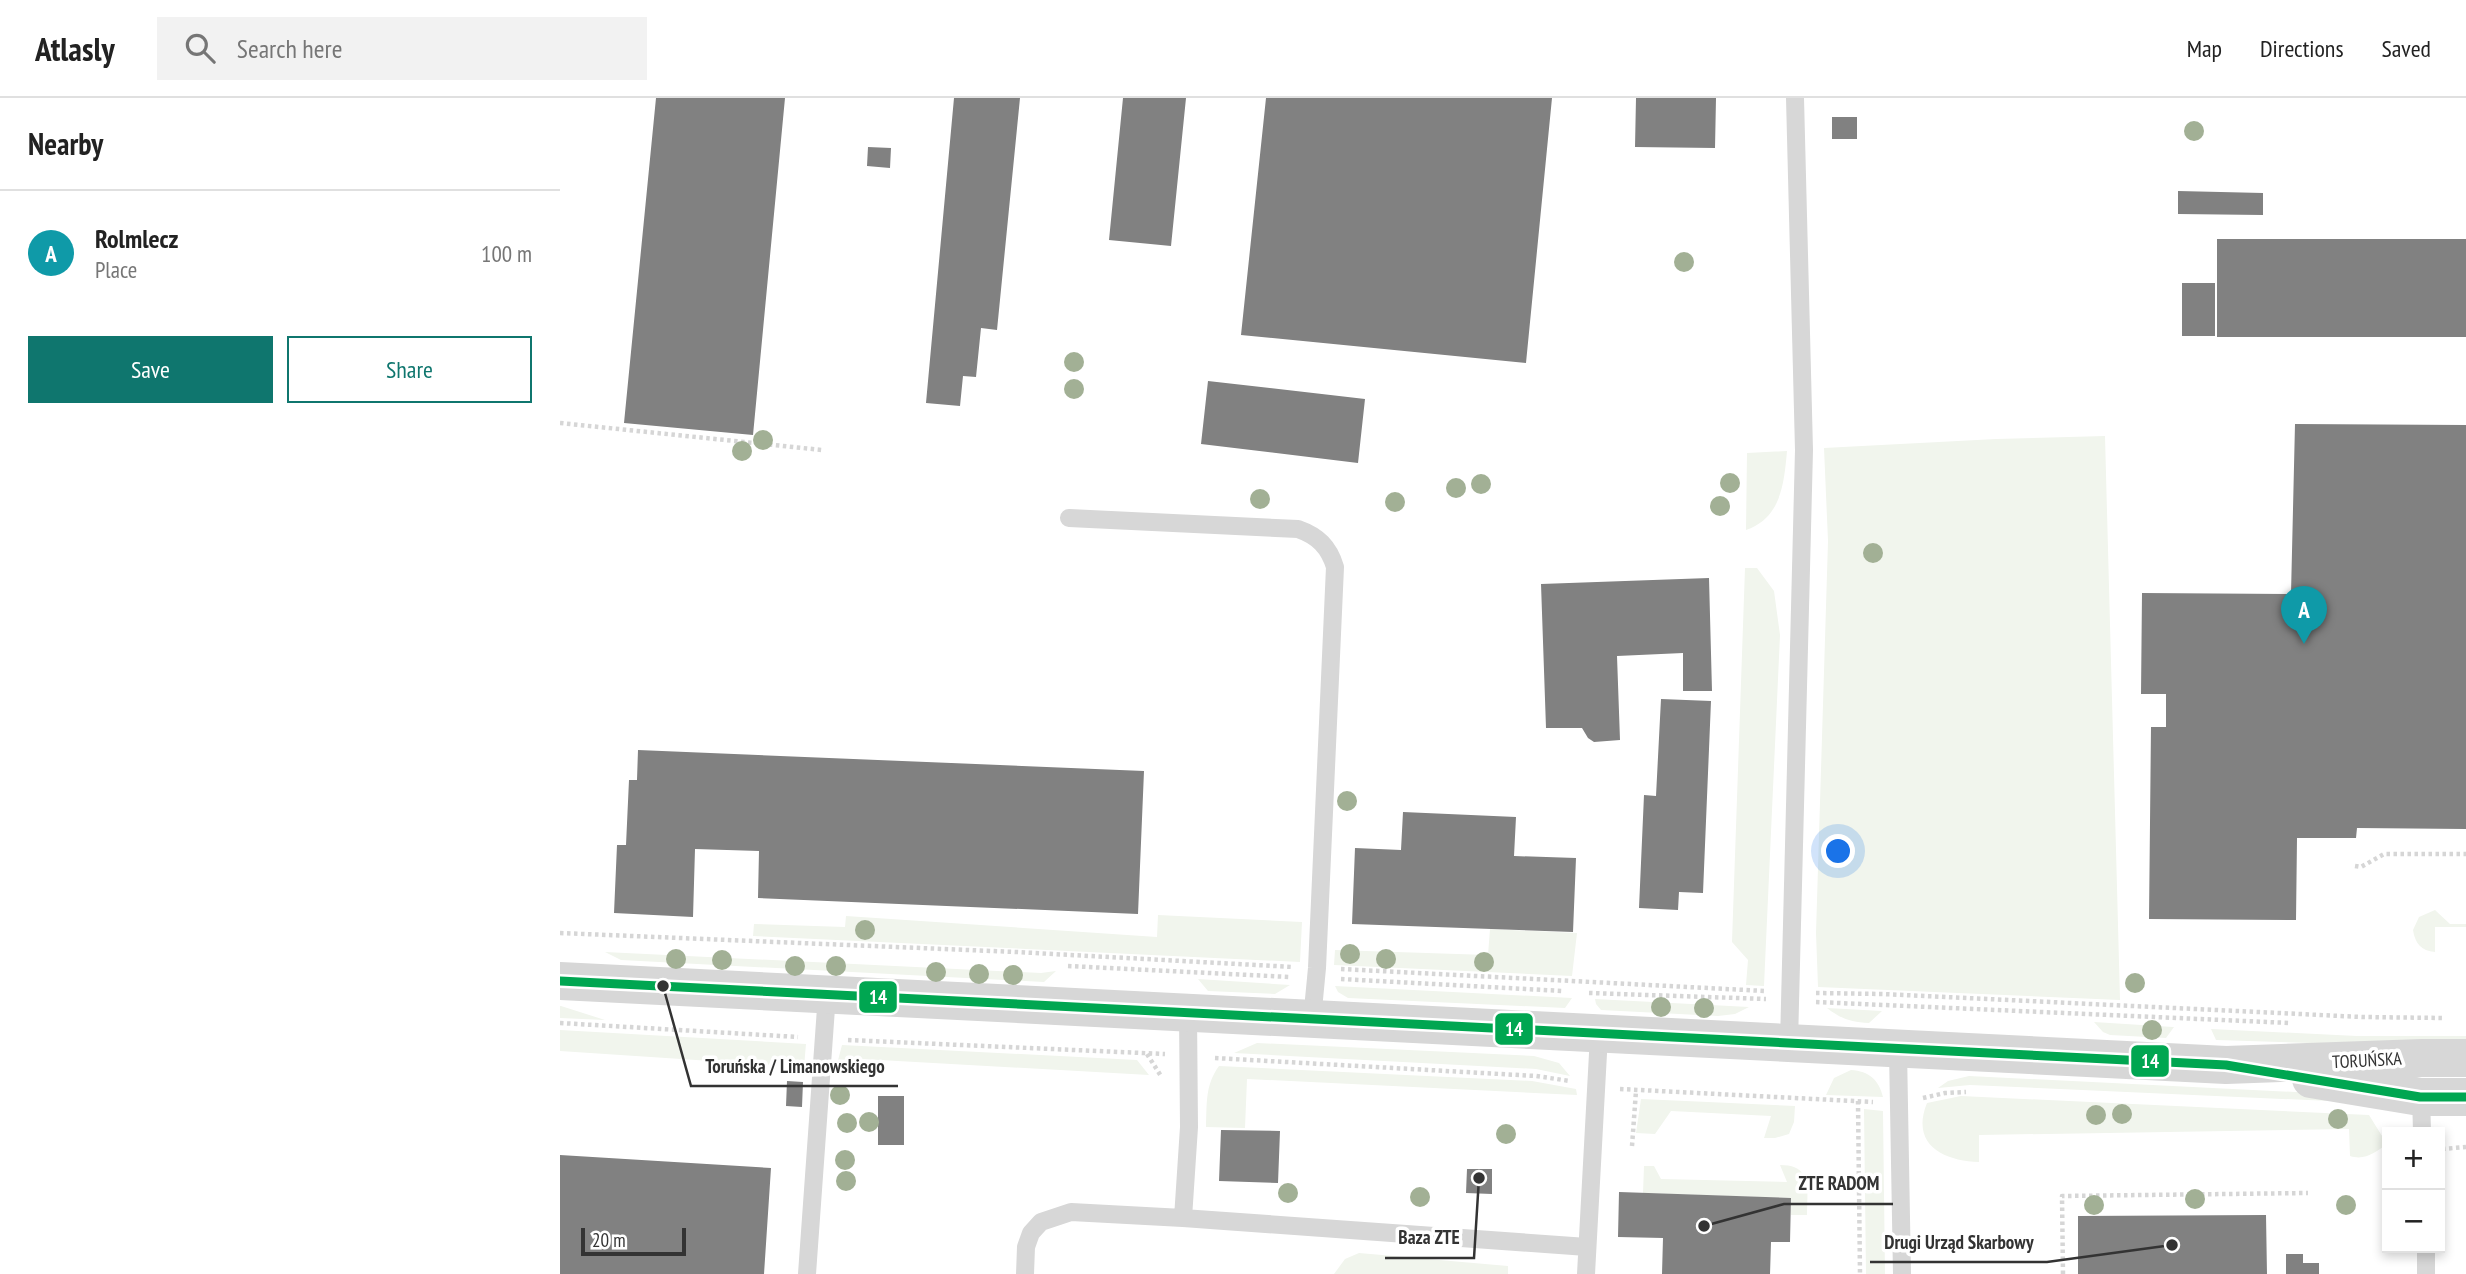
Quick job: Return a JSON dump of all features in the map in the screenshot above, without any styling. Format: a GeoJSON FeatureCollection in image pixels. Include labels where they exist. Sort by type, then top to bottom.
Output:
{"type":"FeatureCollection","features":[{"type":"Feature","properties":{"kind":"street","name":"TORUŃSKA"},"geometry":{"type":"LineString","coordinates":[[560,981],[2226,1065],[2440,1083],[2466,1097]]}},
{"type":"Feature","properties":{"kind":"street","name":"TORUŃSKA"},"geometry":{"type":"LineString","coordinates":[[2226,1065],[2422,1058],[2440,1083]]}},
{"type":"Feature","properties":{"kind":"lane"},"geometry":{"type":"LineString","coordinates":[[1789,1044],[1804,450],[1795,98]]}},
{"type":"Feature","properties":{"kind":"lane"},"geometry":{"type":"LineString","coordinates":[[1069,518],[1298,529],[1311,534],[1331,554],[1335,568],[1317,973],[1312,1020]]}},
{"type":"Feature","properties":{"kind":"lane"},"geometry":{"type":"LineString","coordinates":[[807,1274],[827,994]]}},
{"type":"Feature","properties":{"kind":"lane"},"geometry":{"type":"LineString","coordinates":[[1183,1218],[1189,1127],[1188,1013]]}},
{"type":"Feature","properties":{"kind":"lane"},"geometry":{"type":"LineString","coordinates":[[1586,1274],[1599,1035]]}},
{"type":"Feature","properties":{"kind":"lane"},"geometry":{"type":"LineString","coordinates":[[1898,1049],[1902,1274]]}},
{"type":"Feature","properties":{"kind":"lane"},"geometry":{"type":"LineString","coordinates":[[1025,1274],[1026,1247],[1031,1233],[1041,1222],[1071,1212],[1587,1247]]}},
{"type":"Feature","properties":{"kind":"lane"},"geometry":{"type":"LineString","coordinates":[[2426,1253],[2426,1274]]}},
{"type":"Feature","properties":{"kind":"path"},"geometry":{"type":"LineString","coordinates":[[560,423],[822,450]]}},
{"type":"Feature","properties":{"kind":"path"},"geometry":{"type":"LineString","coordinates":[[2355,866],[2361,867],[2384,854],[2466,854]]}},
{"type":"Feature","properties":{"kind":"path"},"geometry":{"type":"LineString","coordinates":[[560,933],[1016,952],[1573,992]]}},
{"type":"Feature","properties":{"kind":"path"},"geometry":{"type":"LineString","coordinates":[[1056,966],[1317,973],[2296,1023]]}},
{"type":"Feature","properties":{"kind":"path"},"geometry":{"type":"LineString","coordinates":[[1586,993],[1896,995],[2362,1017],[2453,1018]]}},
{"type":"Feature","properties":{"kind":"path"},"geometry":{"type":"LineString","coordinates":[[560,1023],[1536,1076],[1636,1091],[1899,1104],[1945,1093],[1968,1091]]}},
{"type":"Feature","properties":{"kind":"path"},"geometry":{"type":"LineString","coordinates":[[1632,1146],[1636,1091]]}},
{"type":"Feature","properties":{"kind":"path"},"geometry":{"type":"LineString","coordinates":[[1858,1101],[1860,1274]]}},
{"type":"Feature","properties":{"kind":"path"},"geometry":{"type":"LineString","coordinates":[[2445,1149],[2466,1147]]}},
{"type":"Feature","properties":{"kind":"path"},"geometry":{"type":"LineString","coordinates":[[2063,1274],[2062,1196],[2308,1193]]}},
{"type":"Feature","properties":{"kind":"shaded area"},"geometry":{"type":"Polygon","coordinates":[[[2105,436],[2120,1000],[1818,987],[1816,933],[1828,541],[1824,448],[2105,436]]]}},
{"type":"Feature","properties":{"kind":"shaded area"},"geometry":{"type":"Polygon","coordinates":[[[1787,451],[1782,487],[1774,508],[1758,525],[1746,530],[1747,453],[1787,451]]]}},
{"type":"Feature","properties":{"kind":"shaded area"},"geometry":{"type":"Polygon","coordinates":[[[1745,568],[1757,568],[1774,591],[1780,635],[1764,986],[1746,985],[1748,960],[1732,942],[1745,568]]]}},
{"type":"Feature","properties":{"kind":"shaded area"},"geometry":{"type":"Polygon","coordinates":[[[2435,910],[2450,924],[2466,924],[2466,927],[2435,927],[2435,952],[2419,946],[2413,930],[2419,917],[2435,910]]]}},
{"type":"Feature","properties":{"kind":"shaded area"},"geometry":{"type":"Polygon","coordinates":[[[1158,915],[1302,922],[1300,962],[753,936],[754,924],[845,927],[846,916],[1157,937],[1158,915]]]}},
{"type":"Feature","properties":{"kind":"shaded area"},"geometry":{"type":"Polygon","coordinates":[[[1490,929],[1577,933],[1572,976],[1334,965],[1335,950],[1488,955],[1490,929]]]}},
{"type":"Feature","properties":{"kind":"shaded area"},"geometry":{"type":"Polygon","coordinates":[[[605,952],[1041,973],[1056,971],[1044,982],[621,960],[605,952]]]}},
{"type":"Feature","properties":{"kind":"shaded area"},"geometry":{"type":"Polygon","coordinates":[[[1198,979],[1290,985],[1275,994],[1208,991],[1198,979]]]}},
{"type":"Feature","properties":{"kind":"shaded area"},"geometry":{"type":"Polygon","coordinates":[[[1335,986],[1572,998],[1565,1008],[1348,998],[1338,992],[1335,986]]]}},
{"type":"Feature","properties":{"kind":"shaded area"},"geometry":{"type":"Polygon","coordinates":[[[1595,999],[1749,1007],[1735,1014],[1718,1016],[1601,1010],[1595,999]]]}},
{"type":"Feature","properties":{"kind":"shaded area"},"geometry":{"type":"Polygon","coordinates":[[[561,1006],[605,1020],[560,1018],[561,1006]]]}},
{"type":"Feature","properties":{"kind":"shaded area"},"geometry":{"type":"Polygon","coordinates":[[[1827,1008],[1882,1011],[1869,1023],[1846,1019],[1827,1008]]]}},
{"type":"Feature","properties":{"kind":"shaded area"},"geometry":{"type":"Polygon","coordinates":[[[2094,1022],[2174,1027],[2166,1038],[2110,1035],[2094,1022]]]}},
{"type":"Feature","properties":{"kind":"shaded area"},"geometry":{"type":"Polygon","coordinates":[[[2211,1029],[2357,1036],[2466,1036],[2466,1048],[2216,1040],[2211,1029]]]}},
{"type":"Feature","properties":{"kind":"shaded area"},"geometry":{"type":"Polygon","coordinates":[[[560,1030],[806,1044],[804,1067],[560,1051],[560,1030]]]}},
{"type":"Feature","properties":{"kind":"shaded area"},"geometry":{"type":"Polygon","coordinates":[[[1257,1043],[1534,1056],[1559,1063],[1570,1076],[1536,1069],[1234,1053],[1257,1043]]]}},
{"type":"Feature","properties":{"kind":"shaded area"},"geometry":{"type":"Polygon","coordinates":[[[842,1045],[1137,1060],[1149,1075],[862,1059],[861,1069],[836,1068],[842,1045]]]}},
{"type":"Feature","properties":{"kind":"shaded area"},"geometry":{"type":"Polygon","coordinates":[[[1219,1066],[1532,1081],[1576,1089],[1577,1095],[1247,1079],[1245,1128],[1206,1127],[1209,1088],[1219,1066]]]}},
{"type":"Feature","properties":{"kind":"shaded area"},"geometry":{"type":"Polygon","coordinates":[[[1851,1070],[1863,1072],[1872,1078],[1883,1097],[1826,1095],[1834,1078],[1851,1070]]]}},
{"type":"Feature","properties":{"kind":"shaded area"},"geometry":{"type":"Polygon","coordinates":[[[1969,1076],[2355,1095],[2374,1103],[1970,1085],[1938,1088],[1948,1081],[1969,1076]]]}},
{"type":"Feature","properties":{"kind":"shaded area"},"geometry":{"type":"Polygon","coordinates":[[[1961,1096],[2369,1115],[2382,1136],[2382,1147],[2365,1157],[2350,1156],[2349,1129],[1979,1135],[1979,1162],[1966,1161],[1943,1154],[1927,1140],[1923,1130],[1923,1118],[1927,1103],[1961,1096]]]}},
{"type":"Feature","properties":{"kind":"shaded area"},"geometry":{"type":"Polygon","coordinates":[[[1641,1099],[1795,1106],[1794,1122],[1789,1134],[1764,1138],[1771,1116],[1671,1111],[1655,1134],[1636,1133],[1641,1099]]]}},
{"type":"Feature","properties":{"kind":"shaded area"},"geometry":{"type":"Polygon","coordinates":[[[1864,1109],[1883,1111],[1885,1274],[1866,1274],[1864,1109]]]}},
{"type":"Feature","properties":{"kind":"shaded area"},"geometry":{"type":"Polygon","coordinates":[[[1780,1165],[1791,1166],[1803,1174],[1807,1188],[1807,1215],[1791,1215],[1791,1198],[1643,1193],[1644,1166],[1654,1166],[1661,1179],[1787,1182],[1780,1165]]]}},
{"type":"Feature","properties":{"kind":"shaded area"},"geometry":{"type":"Polygon","coordinates":[[[1359,1253],[1508,1266],[1508,1274],[1334,1274],[1345,1259],[1359,1253]]]}},
{"type":"Feature","properties":{"kind":"building"},"geometry":{"type":"Polygon","coordinates":[[[656,98],[785,98],[753,435],[624,423],[656,98]]]}},
{"type":"Feature","properties":{"kind":"building"},"geometry":{"type":"Polygon","coordinates":[[[954,98],[1020,98],[997,330],[981,328],[976,377],[963,376],[960,406],[926,403],[954,98]]]}},
{"type":"Feature","properties":{"kind":"building"},"geometry":{"type":"Polygon","coordinates":[[[1123,98],[1186,98],[1171,246],[1109,240],[1123,98]]]}},
{"type":"Feature","properties":{"kind":"building"},"geometry":{"type":"Polygon","coordinates":[[[1266,98],[1552,98],[1526,363],[1241,335],[1266,98]]]}},
{"type":"Feature","properties":{"kind":"building"},"geometry":{"type":"Polygon","coordinates":[[[1636,98],[1716,98],[1715,148],[1635,147],[1636,98]]]}},
{"type":"Feature","properties":{"kind":"building"},"geometry":{"type":"Polygon","coordinates":[[[1832,117],[1857,117],[1857,139],[1832,139],[1832,117]]]}},
{"type":"Feature","properties":{"kind":"building"},"geometry":{"type":"Polygon","coordinates":[[[868,147],[891,148],[890,168],[867,166],[868,147]]]}},
{"type":"Feature","properties":{"kind":"building"},"geometry":{"type":"Polygon","coordinates":[[[2178,191],[2263,193],[2263,215],[2178,214],[2178,191]]]}},
{"type":"Feature","properties":{"kind":"building"},"geometry":{"type":"Polygon","coordinates":[[[2217,239],[2466,239],[2466,337],[2217,337],[2217,239]]]}},
{"type":"Feature","properties":{"kind":"building"},"geometry":{"type":"Polygon","coordinates":[[[2182,283],[2215,283],[2215,336],[2182,336],[2182,283]]]}},
{"type":"Feature","properties":{"kind":"building"},"geometry":{"type":"Polygon","coordinates":[[[1208,381],[1365,399],[1358,463],[1201,444],[1208,381]]]}},
{"type":"Feature","properties":{"kind":"building"},"geometry":{"type":"Polygon","coordinates":[[[2295,424],[2466,425],[2466,829],[2357,828],[2356,838],[2297,838],[2296,920],[2149,919],[2151,727],[2166,727],[2166,694],[2141,694],[2142,593],[2291,594],[2295,424]]]}},
{"type":"Feature","properties":{"kind":"building"},"geometry":{"type":"Polygon","coordinates":[[[1709,578],[1712,691],[1683,691],[1683,653],[1617,656],[1620,740],[1594,742],[1582,728],[1546,728],[1541,584],[1709,578]]]}},
{"type":"Feature","properties":{"kind":"building"},"geometry":{"type":"Polygon","coordinates":[[[1661,699],[1711,701],[1703,893],[1679,892],[1678,910],[1639,908],[1644,795],[1656,796],[1661,699]]]}},
{"type":"Feature","properties":{"kind":"building"},"geometry":{"type":"Polygon","coordinates":[[[638,750],[1144,771],[1138,914],[758,898],[759,851],[695,849],[693,917],[614,913],[617,845],[626,845],[629,780],[637,780],[638,750]]]}},
{"type":"Feature","properties":{"kind":"building"},"geometry":{"type":"Polygon","coordinates":[[[1403,812],[1516,817],[1514,856],[1576,858],[1573,932],[1352,924],[1355,848],[1401,850],[1403,812]]]}},
{"type":"Feature","properties":{"kind":"building"},"geometry":{"type":"Polygon","coordinates":[[[787,1081],[803,1082],[802,1107],[786,1106],[787,1081]]]}},
{"type":"Feature","properties":{"kind":"building"},"geometry":{"type":"Polygon","coordinates":[[[878,1096],[904,1096],[904,1145],[878,1145],[878,1096]]]}},
{"type":"Feature","properties":{"kind":"building"},"geometry":{"type":"Polygon","coordinates":[[[1221,1130],[1280,1131],[1278,1183],[1219,1181],[1221,1130]]]}},
{"type":"Feature","properties":{"kind":"building"},"geometry":{"type":"Polygon","coordinates":[[[560,1155],[771,1168],[764,1274],[560,1274],[560,1155]]]}},
{"type":"Feature","properties":{"kind":"building"},"geometry":{"type":"Polygon","coordinates":[[[1467,1169],[1492,1169],[1492,1194],[1466,1193],[1467,1169]]]}},
{"type":"Feature","properties":{"kind":"building"},"geometry":{"type":"Polygon","coordinates":[[[1619,1192],[1791,1198],[1790,1242],[1771,1242],[1770,1274],[1662,1274],[1663,1238],[1618,1237],[1619,1192]]]}},
{"type":"Feature","properties":{"kind":"building"},"geometry":{"type":"Polygon","coordinates":[[[2266,1215],[2267,1274],[2078,1274],[2078,1216],[2266,1215]]]}},
{"type":"Feature","properties":{"kind":"building"},"geometry":{"type":"Polygon","coordinates":[[[2286,1254],[2303,1254],[2303,1263],[2319,1263],[2319,1274],[2286,1274],[2286,1254]]]}},
{"type":"Feature","properties":{"kind":"transit line","name":"14"},"geometry":{"type":"LineString","coordinates":[[560,981],[2226,1065],[2420,1097],[2466,1097]]}},
{"type":"Feature","properties":{"kind":"place","name":"Rolmlecz"},"geometry":{"type":"Point","coordinates":[2304,644]}},
{"type":"Feature","properties":{"kind":"place","name":"Toruńska / Limanowskiego"},"geometry":{"type":"Point","coordinates":[663,986]}},
{"type":"Feature","properties":{"kind":"place","name":"Baza ZTE"},"geometry":{"type":"Point","coordinates":[1479,1178]}},
{"type":"Feature","properties":{"kind":"place","name":"ZTE RADOM"},"geometry":{"type":"Point","coordinates":[1704,1226]}},
{"type":"Feature","properties":{"kind":"place","name":"Drugi Urząd Skarbowy"},"geometry":{"type":"Point","coordinates":[2172,1245]}}]}
